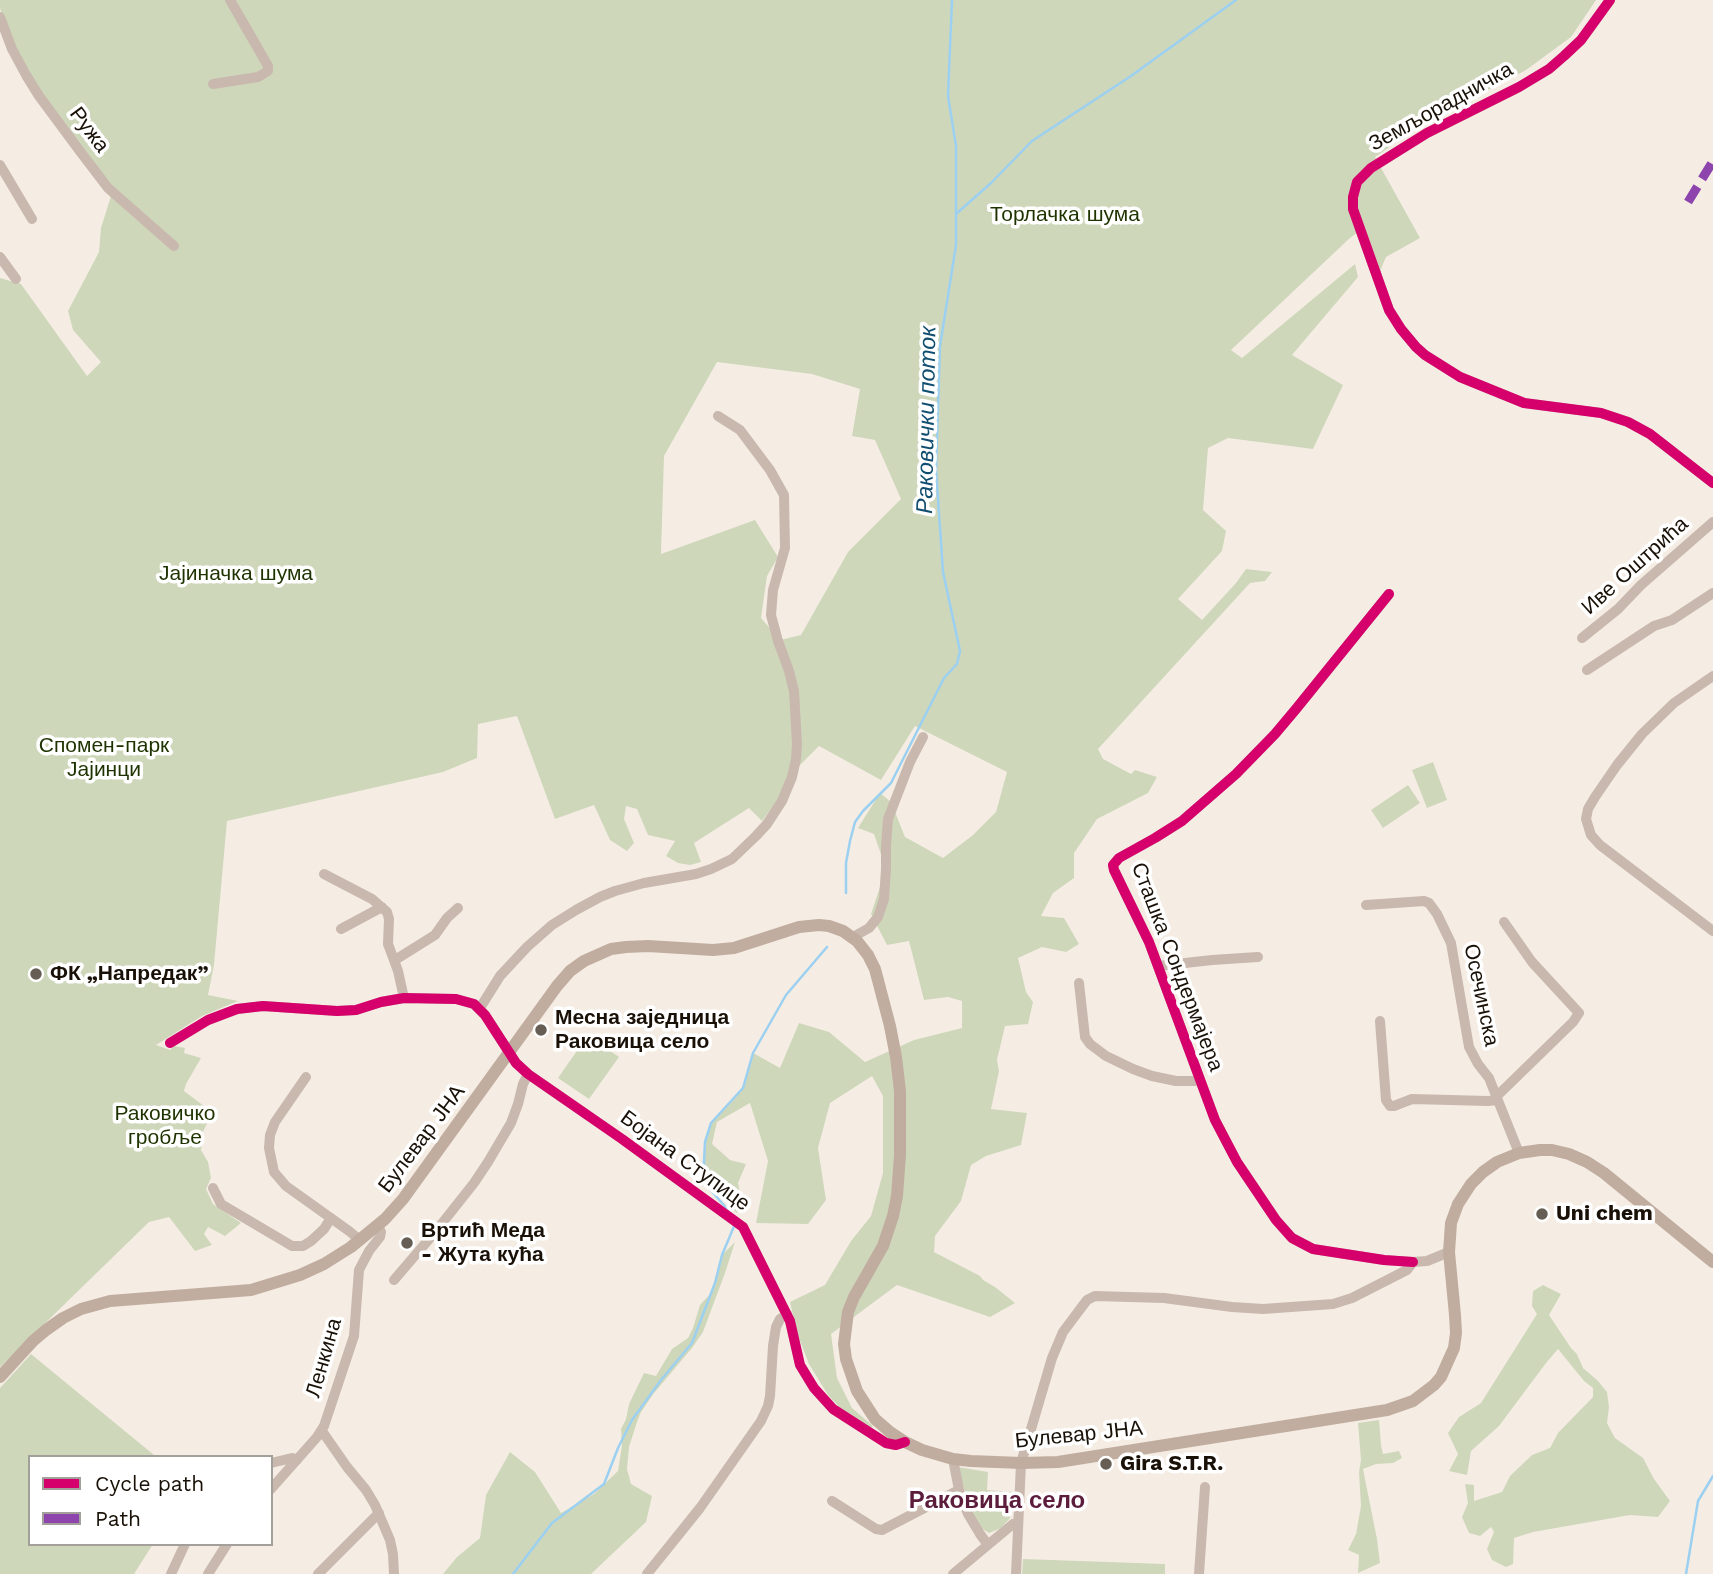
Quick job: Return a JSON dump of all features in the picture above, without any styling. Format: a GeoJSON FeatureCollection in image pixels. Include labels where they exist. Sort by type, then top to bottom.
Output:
{"type":"FeatureCollection","features":[{"type":"Feature","properties":{"kind":"main road","name":"Булевар ЈНА"},"geometry":{"type":"LineString","coordinates":[[0,1377],[46,1330],[81,1309],[110,1301],[239,1292],[275,1284],[315,1269],[344,1252],[378,1225],[417,1182],[563,978],[584,961],[603,952],[626,947],[723,950],[748,945],[799,927],[819,925],[829,926],[853,937],[868,955],[875,969],[896,1057],[900,1091],[900,1155],[893,1216],[883,1246],[848,1312],[844,1344],[857,1391],[882,1426],[905,1442],[953,1460],[1021,1464],[1058,1462],[1405,1405],[1434,1385],[1447,1367],[1454,1348],[1456,1333],[1449,1252],[1454,1215],[1463,1195],[1489,1167],[1519,1153]]}},
{"type":"Feature","properties":{"kind":"main road"},"geometry":{"type":"LineString","coordinates":[[1519,1153],[1552,1150],[1587,1162],[1713,1262]]}},
{"type":"Feature","properties":{"kind":"street"},"geometry":{"type":"LineString","coordinates":[[212,84],[258,77],[268,71],[268,66],[230,0]]}},
{"type":"Feature","properties":{"kind":"street","name":"Земљорадничка"},"geometry":{"type":"LineString","coordinates":[[1610,0],[1581,40],[1549,69],[1427,133],[1366,172],[1357,182],[1354,192],[1354,213],[1389,310],[1401,329],[1425,355],[1460,377],[1524,403],[1601,413],[1629,422],[1713,484]]}},
{"type":"Feature","properties":{"kind":"street","name":"Ружа"},"geometry":{"type":"LineString","coordinates":[[0,17],[12,50],[26,75],[79,150],[108,188],[174,246]]}},
{"type":"Feature","properties":{"kind":"street"},"geometry":{"type":"LineString","coordinates":[[0,164],[32,219]]}},
{"type":"Feature","properties":{"kind":"street"},"geometry":{"type":"LineString","coordinates":[[0,257],[16,279]]}},
{"type":"Feature","properties":{"kind":"street"},"geometry":{"type":"LineString","coordinates":[[170,1044],[208,1020],[237,1009],[263,1006],[356,1010],[404,998],[456,999],[474,1003],[480,1008],[500,976],[521,953],[546,930],[576,910],[615,891],[711,870],[732,859],[757,836],[782,801],[796,759],[794,691],[771,615],[773,590],[785,548],[783,495],[770,470],[740,430],[718,416]]}},
{"type":"Feature","properties":{"kind":"street","name":"Иве Оштрића"},"geometry":{"type":"LineString","coordinates":[[1582,638],[1618,609],[1641,584],[1713,522]]}},
{"type":"Feature","properties":{"kind":"street"},"geometry":{"type":"LineString","coordinates":[[1587,670],[1654,626],[1672,620],[1713,593]]}},
{"type":"Feature","properties":{"kind":"street","name":"Сташка Сондермајера"},"geometry":{"type":"LineString","coordinates":[[1389,594],[1289,718],[1236,774],[1181,821],[1115,861],[1114,870],[1158,966],[1215,1120],[1237,1162],[1276,1220],[1292,1238],[1312,1249],[1413,1262]]}},
{"type":"Feature","properties":{"kind":"street"},"geometry":{"type":"LineString","coordinates":[[1713,676],[1674,703],[1642,734],[1595,797],[1586,819],[1593,838],[1603,848],[1713,931]]}},
{"type":"Feature","properties":{"kind":"street"},"geometry":{"type":"LineString","coordinates":[[853,937],[869,928],[878,916],[884,899],[888,819],[910,761],[923,737]]}},
{"type":"Feature","properties":{"kind":"street"},"geometry":{"type":"LineString","coordinates":[[324,874],[372,899],[388,915],[388,944],[395,960],[404,998]]}},
{"type":"Feature","properties":{"kind":"street","name":"Осечинска"},"geometry":{"type":"LineString","coordinates":[[1366,905],[1424,901],[1429,903],[1437,914],[1451,943],[1456,962],[1469,1047],[1489,1078],[1519,1153]]}},
{"type":"Feature","properties":{"kind":"street"},"geometry":{"type":"LineString","coordinates":[[341,929],[382,907]]}},
{"type":"Feature","properties":{"kind":"street"},"geometry":{"type":"LineString","coordinates":[[395,960],[435,935],[458,908]]}},
{"type":"Feature","properties":{"kind":"street"},"geometry":{"type":"LineString","coordinates":[[1380,1021],[1386,1100],[1390,1106],[1412,1099],[1488,1101],[1498,1098],[1579,1013],[1532,962],[1504,922]]}},
{"type":"Feature","properties":{"kind":"street"},"geometry":{"type":"LineString","coordinates":[[1158,966],[1258,957]]}},
{"type":"Feature","properties":{"kind":"street"},"geometry":{"type":"LineString","coordinates":[[1079,983],[1085,1037],[1090,1044],[1106,1056],[1152,1076],[1176,1081],[1200,1080]]}},
{"type":"Feature","properties":{"kind":"street","name":"Бојана Ступице"},"geometry":{"type":"LineString","coordinates":[[480,1008],[516,1063],[528,1074],[741,1225],[787,1314],[800,1365],[823,1400],[844,1417],[886,1443],[896,1445],[905,1442]]}},
{"type":"Feature","properties":{"kind":"street"},"geometry":{"type":"LineString","coordinates":[[394,1280],[474,1183],[511,1123],[528,1074]]}},
{"type":"Feature","properties":{"kind":"street"},"geometry":{"type":"LineString","coordinates":[[306,1077],[272,1130],[269,1141],[272,1165],[278,1179],[286,1186],[360,1240]]}},
{"type":"Feature","properties":{"kind":"street"},"geometry":{"type":"LineString","coordinates":[[213,1188],[221,1203],[292,1246],[303,1246],[311,1241],[331,1218]]}},
{"type":"Feature","properties":{"kind":"street","name":"Ленкина"},"geometry":{"type":"LineString","coordinates":[[273,1487],[322,1431],[354,1336],[359,1270],[380,1237],[378,1225]]}},
{"type":"Feature","properties":{"kind":"street"},"geometry":{"type":"LineString","coordinates":[[1016,1574],[1021,1464],[1052,1358],[1063,1332],[1090,1298],[1164,1298],[1263,1309],[1333,1304],[1352,1298],[1402,1273],[1413,1262],[1427,1261],[1449,1252]]}},
{"type":"Feature","properties":{"kind":"street"},"geometry":{"type":"LineString","coordinates":[[647,1574],[700,1508],[761,1421],[770,1396],[776,1327],[780,1319],[787,1314]]}},
{"type":"Feature","properties":{"kind":"street"},"geometry":{"type":"LineString","coordinates":[[322,1431],[366,1490],[379,1513],[390,1540],[394,1574]]}},
{"type":"Feature","properties":{"kind":"street"},"geometry":{"type":"LineString","coordinates":[[273,1463],[292,1458],[297,1460]]}},
{"type":"Feature","properties":{"kind":"street"},"geometry":{"type":"LineString","coordinates":[[953,1460],[959,1490],[968,1514],[988,1545]]}},
{"type":"Feature","properties":{"kind":"street"},"geometry":{"type":"LineString","coordinates":[[1199,1574],[1205,1487]]}},
{"type":"Feature","properties":{"kind":"street"},"geometry":{"type":"LineString","coordinates":[[832,1501],[876,1529],[882,1530],[959,1490]]}},
{"type":"Feature","properties":{"kind":"street"},"geometry":{"type":"LineString","coordinates":[[318,1574],[379,1513]]}},
{"type":"Feature","properties":{"kind":"street"},"geometry":{"type":"LineString","coordinates":[[953,1574],[1014,1523],[1018,1523]]}},
{"type":"Feature","properties":{"kind":"street"},"geometry":{"type":"LineString","coordinates":[[171,1574],[184,1546]]}},
{"type":"Feature","properties":{"kind":"street"},"geometry":{"type":"LineString","coordinates":[[208,1574],[226,1546]]}},
{"type":"Feature","properties":{"kind":"green space"},"geometry":{"type":"Polygon","coordinates":[[[0,0],[1596,0],[1571,37],[1526,70],[1420,126],[1375,157],[1420,238],[1386,257],[1377,278],[1362,229],[1231,350],[1242,358],[1355,264],[1358,277],[1292,355],[1343,385],[1313,449],[1228,438],[1208,448],[1203,510],[1226,531],[1222,551],[1178,599],[1202,620],[1246,569],[1272,572],[1265,581],[1250,583],[1098,749],[1103,759],[1131,774],[1135,770],[1157,777],[1148,793],[1097,819],[1074,853],[1074,878],[1053,893],[1041,916],[1064,918],[1079,944],[1066,952],[1042,947],[1018,958],[1026,992],[1033,1002],[1028,1024],[1005,1026],[997,1060],[999,1071],[991,1109],[1027,1113],[1021,1145],[986,1156],[971,1165],[961,1201],[935,1236],[934,1252],[980,1276],[1015,1303],[990,1317],[897,1285],[831,1334],[837,1378],[852,1408],[873,1426],[870,1429],[844,1412],[828,1395],[809,1364],[797,1333],[790,1302],[825,1285],[851,1241],[871,1216],[883,1173],[883,1096],[872,1076],[830,1103],[818,1148],[826,1200],[808,1224],[756,1223],[768,1161],[750,1103],[717,1122],[712,1144],[730,1160],[746,1164],[738,1183],[742,1202],[737,1213],[703,1181],[705,1142],[711,1123],[743,1088],[753,1053],[780,1068],[799,1023],[829,1032],[865,1062],[914,1040],[962,1028],[962,1001],[948,997],[924,1000],[909,941],[887,945],[871,914],[886,869],[874,834],[858,828],[880,793],[891,802],[905,837],[943,858],[973,835],[996,812],[1007,772],[915,726],[881,780],[819,746],[791,774],[783,793],[762,821],[749,808],[694,843],[701,862],[690,865],[678,863],[666,856],[675,841],[648,835],[637,809],[626,806],[624,819],[634,843],[627,851],[610,840],[594,805],[555,819],[517,716],[478,724],[477,758],[443,772],[227,821],[214,965],[208,995],[238,1001],[202,1016],[156,1045],[170,1050],[174,1046],[185,1048],[184,1053],[201,1058],[184,1091],[212,1112],[203,1132],[201,1150],[208,1162],[211,1178],[206,1189],[213,1204],[241,1223],[225,1236],[208,1227],[204,1234],[212,1245],[195,1251],[169,1217],[149,1222],[0,1367],[0,278],[21,284],[87,376],[101,362],[73,330],[68,311],[99,252],[101,228],[111,196],[138,221],[108,188],[12,49],[0,0]],[[717,362],[664,456],[661,554],[755,520],[778,557],[767,576],[761,618],[780,640],[801,635],[848,552],[901,499],[875,440],[852,436],[860,389],[812,374],[717,362]]]}},
{"type":"Feature","properties":{"kind":"green space"},"geometry":{"type":"Polygon","coordinates":[[[1433,762],[1447,800],[1427,808],[1412,770],[1433,762]]]}},
{"type":"Feature","properties":{"kind":"green space"},"geometry":{"type":"Polygon","coordinates":[[[1408,785],[1420,803],[1383,828],[1371,810],[1408,785]]]}},
{"type":"Feature","properties":{"kind":"green space"},"geometry":{"type":"Polygon","coordinates":[[[588,1035],[619,1057],[589,1099],[558,1078],[588,1035]]]}},
{"type":"Feature","properties":{"kind":"green space"},"geometry":{"type":"Polygon","coordinates":[[[735,1242],[703,1332],[641,1412],[629,1447],[627,1469],[631,1484],[652,1496],[646,1522],[591,1574],[443,1574],[457,1557],[480,1538],[486,1495],[510,1452],[535,1472],[561,1513],[594,1494],[618,1471],[622,1445],[621,1429],[644,1373],[656,1376],[672,1349],[688,1338],[700,1305],[712,1292],[722,1255],[735,1242]]]}},
{"type":"Feature","properties":{"kind":"green space"},"geometry":{"type":"Polygon","coordinates":[[[1543,1285],[1561,1294],[1549,1315],[1577,1354],[1583,1368],[1607,1392],[1607,1423],[1615,1438],[1643,1458],[1670,1501],[1658,1517],[1630,1515],[1533,1532],[1514,1538],[1513,1564],[1506,1567],[1492,1560],[1487,1549],[1494,1532],[1491,1527],[1480,1536],[1469,1533],[1462,1517],[1468,1503],[1465,1484],[1474,1485],[1474,1501],[1502,1492],[1510,1476],[1532,1455],[1550,1448],[1558,1433],[1593,1397],[1593,1388],[1558,1349],[1499,1426],[1471,1451],[1467,1475],[1449,1471],[1458,1454],[1448,1433],[1459,1417],[1481,1403],[1537,1314],[1532,1306],[1533,1291],[1543,1285]]]}},
{"type":"Feature","properties":{"kind":"green space"},"geometry":{"type":"Polygon","coordinates":[[[31,1354],[154,1455],[28,1455],[28,1546],[152,1546],[134,1574],[0,1574],[0,1388],[31,1354]]]}},
{"type":"Feature","properties":{"kind":"green space"},"geometry":{"type":"Polygon","coordinates":[[[1379,1420],[1383,1454],[1399,1451],[1402,1458],[1393,1463],[1376,1464],[1363,1469],[1380,1563],[1358,1573],[1359,1555],[1348,1550],[1356,1534],[1361,1506],[1358,1423],[1379,1420]]]}},
{"type":"Feature","properties":{"kind":"green space"},"geometry":{"type":"Polygon","coordinates":[[[958,1467],[988,1472],[987,1490],[1012,1492],[1010,1518],[1001,1528],[989,1533],[981,1528],[969,1507],[958,1467]]]}},
{"type":"Feature","properties":{"kind":"green space"},"geometry":{"type":"Polygon","coordinates":[[[1023,1559],[1165,1564],[1165,1574],[1022,1574],[1023,1559]]]}},
{"type":"Feature","properties":{"kind":"waterway","name":"Раковички поток"},"geometry":{"type":"LineString","coordinates":[[846,893],[846,863],[855,822],[891,783],[944,678],[957,664],[960,651],[943,572],[936,469],[940,346],[956,245],[956,146],[948,96],[952,0]]}},
{"type":"Feature","properties":{"kind":"waterway"},"geometry":{"type":"LineString","coordinates":[[956,214],[1032,141],[1131,76],[1236,0]]}},
{"type":"Feature","properties":{"kind":"waterway","name":"Раковички поток"},"geometry":{"type":"LineString","coordinates":[[728,1210],[703,1181],[705,1142],[711,1123],[743,1088],[753,1053],[786,995],[827,947]]}},
{"type":"Feature","properties":{"kind":"waterway","name":"Раковички поток"},"geometry":{"type":"LineString","coordinates":[[513,1574],[552,1523],[604,1484],[632,1420],[692,1343],[735,1224]]}},
{"type":"Feature","properties":{"kind":"waterway"},"geometry":{"type":"LineString","coordinates":[[1686,1574],[1698,1501],[1713,1476]]}},
{"type":"Feature","properties":{"kind":"marked path"},"geometry":{"type":"LineString","coordinates":[[1688,202],[1713,161]]}},
{"type":"Feature","properties":{"kind":"cycle path"},"geometry":{"type":"LineString","coordinates":[[1610,0],[1581,40],[1549,69],[1427,133],[1371,168],[1357,182],[1353,209],[1389,310],[1401,329],[1425,355],[1460,377],[1524,403],[1601,413],[1628,422],[1650,434],[1713,483]]}},
{"type":"Feature","properties":{"kind":"cycle path"},"geometry":{"type":"LineString","coordinates":[[1389,594],[1275,734],[1236,774],[1182,821],[1119,858],[1113,865],[1149,942],[1215,1120],[1237,1162],[1276,1220],[1292,1238],[1313,1249],[1413,1262]]}},
{"type":"Feature","properties":{"kind":"cycle path"},"geometry":{"type":"LineString","coordinates":[[170,1043],[208,1020],[237,1009],[263,1006],[356,1010],[404,998],[456,999],[474,1004],[485,1015],[516,1063],[528,1074],[743,1227],[790,1321],[800,1365],[814,1388],[833,1409],[886,1443],[896,1445],[905,1442]]}},
{"type":"Feature","properties":{"kind":"place","name":"ФК „Напредак”"},"geometry":{"type":"Point","coordinates":[36,974]}},
{"type":"Feature","properties":{"kind":"place","name":"Месна заједница Раковица село"},"geometry":{"type":"Point","coordinates":[541,1030]}},
{"type":"Feature","properties":{"kind":"place","name":"Uni chem"},"geometry":{"type":"Point","coordinates":[1542,1214]}},
{"type":"Feature","properties":{"kind":"place","name":"Вртић Меда - Жута кућа"},"geometry":{"type":"Point","coordinates":[407,1243]}},
{"type":"Feature","properties":{"kind":"place","name":"Gira S.T.R."},"geometry":{"type":"Point","coordinates":[1106,1464]}},
{"type":"Feature","properties":{"kind":"district","name":"Раковица село"},"geometry":{"type":"Point","coordinates":[997,1501]}},
{"type":"Feature","properties":{"kind":"park label","name":"Торлачка шума"},"geometry":{"type":"Point","coordinates":[1065,215]}},
{"type":"Feature","properties":{"kind":"park label","name":"Јајиначка шума"},"geometry":{"type":"Point","coordinates":[236,574]}},
{"type":"Feature","properties":{"kind":"park label","name":"Спомен-парк Јајинци"},"geometry":{"type":"Point","coordinates":[104,758]}},
{"type":"Feature","properties":{"kind":"park label","name":"Раковичко гробље"},"geometry":{"type":"Point","coordinates":[165,1126]}}]}
